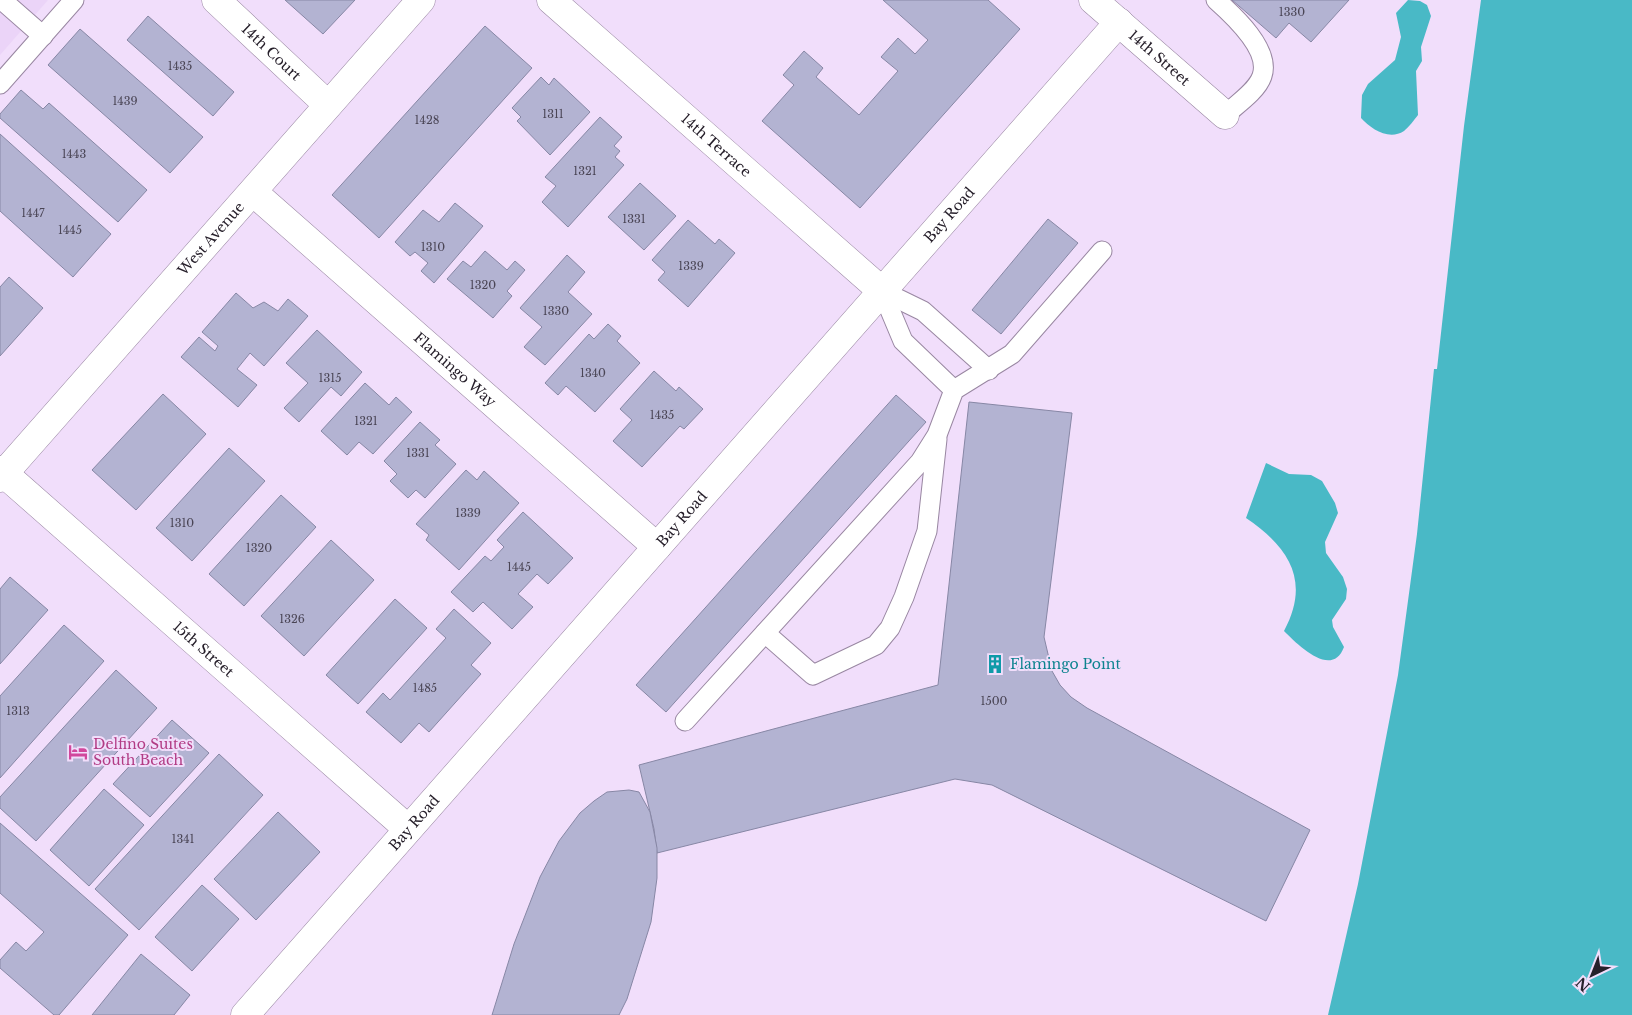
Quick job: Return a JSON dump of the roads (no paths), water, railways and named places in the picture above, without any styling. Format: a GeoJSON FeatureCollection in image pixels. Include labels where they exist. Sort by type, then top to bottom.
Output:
{"type":"FeatureCollection","features":[{"type":"Feature","properties":{"kind":"street","name":"14th Court"},"geometry":{"type":"LineString","coordinates":[[216,0],[328,105]]}},
{"type":"Feature","properties":{"kind":"street","name":"West Avenue"},"geometry":{"type":"LineString","coordinates":[[1,474],[253,192],[421,0]]}},
{"type":"Feature","properties":{"kind":"street","name":"14th Terrace"},"geometry":{"type":"LineString","coordinates":[[551,0],[882,292]]}},
{"type":"Feature","properties":{"kind":"street","name":"14th Street"},"geometry":{"type":"LineString","coordinates":[[1093,0],[1225,115]]}},
{"type":"Feature","properties":{"kind":"street","name":"Bay Road"},"geometry":{"type":"LineString","coordinates":[[245,1015],[1119,22]]}},
{"type":"Feature","properties":{"kind":"street","name":"Flamingo Way"},"geometry":{"type":"LineString","coordinates":[[253,192],[657,547]]}},
{"type":"Feature","properties":{"kind":"street","name":"15th Street"},"geometry":{"type":"LineString","coordinates":[[1,474],[408,829]]}},
{"type":"Feature","properties":{"kind":"lane"},"geometry":{"type":"LineString","coordinates":[[2,0],[43,36]]}},
{"type":"Feature","properties":{"kind":"lane"},"geometry":{"type":"LineString","coordinates":[[0,84],[74,0]]}},
{"type":"Feature","properties":{"kind":"lane"},"geometry":{"type":"LineString","coordinates":[[1216,0],[1232,15],[1259,48],[1264,64],[1262,78],[1225,115]]}},
{"type":"Feature","properties":{"kind":"lane"},"geometry":{"type":"LineString","coordinates":[[764,633],[812,676],[876,645],[890,628],[904,597],[927,530],[938,435],[954,390],[1012,354],[1102,251]]}},
{"type":"Feature","properties":{"kind":"lane"},"geometry":{"type":"LineString","coordinates":[[882,292],[923,311],[989,370]]}},
{"type":"Feature","properties":{"kind":"lane"},"geometry":{"type":"LineString","coordinates":[[882,292],[903,341],[954,390]]}},
{"type":"Feature","properties":{"kind":"lane"},"geometry":{"type":"LineString","coordinates":[[685,721],[920,462],[938,435]]}},
{"type":"Feature","properties":{"kind":"water"},"geometry":{"type":"Polygon","coordinates":[[[1408,0],[1420,1],[1427,5],[1431,16],[1421,47],[1422,61],[1416,71],[1418,115],[1404,131],[1392,135],[1375,130],[1361,118],[1362,95],[1368,84],[1395,60],[1401,37],[1396,13],[1408,0]]]}},
{"type":"Feature","properties":{"kind":"water"},"geometry":{"type":"Polygon","coordinates":[[[1481,0],[1632,0],[1632,1015],[1328,1015],[1358,884],[1398,675],[1417,534],[1434,369],[1437,369],[1464,126],[1481,0]]]}},
{"type":"Feature","properties":{"kind":"water"},"geometry":{"type":"Polygon","coordinates":[[[1266,463],[1289,474],[1311,475],[1322,481],[1335,503],[1338,513],[1325,542],[1326,553],[1343,577],[1347,589],[1346,599],[1332,620],[1333,627],[1344,647],[1339,656],[1332,660],[1323,660],[1306,651],[1284,631],[1292,613],[1296,596],[1295,581],[1291,567],[1284,553],[1274,541],[1246,518],[1266,463]]]}},
{"type":"Feature","properties":{"kind":"place","name":"Flamingo Point"},"geometry":{"type":"Point","coordinates":[995,664]}},
{"type":"Feature","properties":{"kind":"place","name":"Delfino Suites South Beach"},"geometry":{"type":"Point","coordinates":[78,752]}}]}
